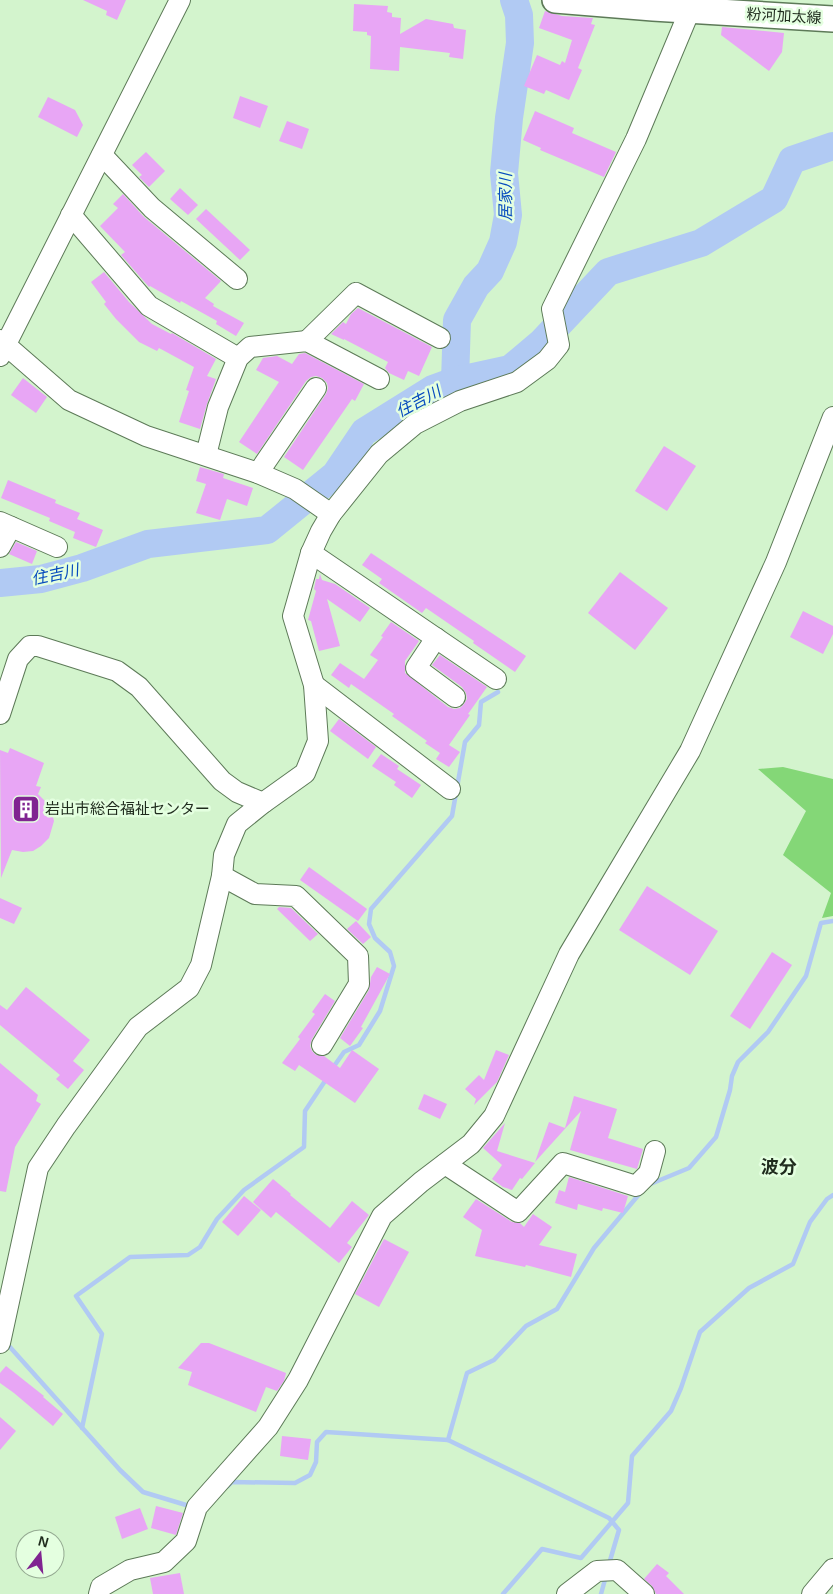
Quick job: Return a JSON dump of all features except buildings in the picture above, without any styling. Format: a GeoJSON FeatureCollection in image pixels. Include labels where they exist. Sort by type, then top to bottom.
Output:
{"type":"FeatureCollection","features":[{"type":"Feature","properties":{"kind":"main road","name":"粉河加太線"},"geometry":{"type":"LineString","coordinates":[[555,0],[655,4],[690,10],[833,19]]}},
{"type":"Feature","properties":{"kind":"street"},"geometry":{"type":"LineString","coordinates":[[180,0],[2,348],[68,400],[146,436],[258,473],[295,489],[324,510]]}},
{"type":"Feature","properties":{"kind":"street"},"geometry":{"type":"LineString","coordinates":[[0,1343],[38,1168],[138,1027],[189,988],[201,965],[222,876],[224,855],[237,824],[263,802],[305,772],[318,741],[314,685],[293,616],[324,510],[379,454],[415,424],[460,401],[517,382],[547,360],[559,345],[552,309],[636,138],[690,10]]}},
{"type":"Feature","properties":{"kind":"street"},"geometry":{"type":"LineString","coordinates":[[102,155],[152,208],[237,279]]}},
{"type":"Feature","properties":{"kind":"street"},"geometry":{"type":"LineString","coordinates":[[71,215],[149,306],[238,358]]}},
{"type":"Feature","properties":{"kind":"street"},"geometry":{"type":"LineString","coordinates":[[307,341],[356,293],[440,338]]}},
{"type":"Feature","properties":{"kind":"street"},"geometry":{"type":"LineString","coordinates":[[206,455],[218,407],[238,358],[250,347],[307,341],[380,379]]}},
{"type":"Feature","properties":{"kind":"street"},"geometry":{"type":"LineString","coordinates":[[258,473],[316,388]]}},
{"type":"Feature","properties":{"kind":"street"},"geometry":{"type":"LineString","coordinates":[[99,1594],[101,1587],[130,1570],[164,1562],[186,1541],[197,1507],[268,1427],[298,1380],[382,1216],[421,1182],[471,1144],[494,1116],[568,954],[690,751],[776,562],[833,417]]}},
{"type":"Feature","properties":{"kind":"street"},"geometry":{"type":"LineString","coordinates":[[0,547],[6,525],[57,547]]}},
{"type":"Feature","properties":{"kind":"street"},"geometry":{"type":"LineString","coordinates":[[311,553],[496,679]]}},
{"type":"Feature","properties":{"kind":"street"},"geometry":{"type":"LineString","coordinates":[[436,638],[416,668],[455,697]]}},
{"type":"Feature","properties":{"kind":"street"},"geometry":{"type":"LineString","coordinates":[[0,714],[18,659],[30,646],[38,646],[117,671],[139,687],[222,781],[236,792],[263,802]]}},
{"type":"Feature","properties":{"kind":"street"},"geometry":{"type":"LineString","coordinates":[[314,685],[450,789]]}},
{"type":"Feature","properties":{"kind":"street"},"geometry":{"type":"LineString","coordinates":[[222,876],[255,894],[296,896],[358,956],[359,984],[322,1045]]}},
{"type":"Feature","properties":{"kind":"street"},"geometry":{"type":"LineString","coordinates":[[445,1164],[518,1212],[563,1163],[636,1186],[649,1173],[655,1151]]}},
{"type":"Feature","properties":{"kind":"street"},"geometry":{"type":"LineString","coordinates":[[812,1594],[833,1569]]}},
{"type":"Feature","properties":{"kind":"street"},"geometry":{"type":"LineString","coordinates":[[567,1594],[598,1571],[617,1570],[644,1594]]}},
{"type":"Feature","properties":{"kind":"green space"},"geometry":{"type":"Polygon","coordinates":[[[783,767],[833,779],[833,916],[822,918],[831,893],[783,855],[806,811],[758,769],[783,767]]]}},
{"type":"Feature","properties":{"kind":"waterway","name":"居家川"},"geometry":{"type":"LineString","coordinates":[[455,381],[457,320],[476,286],[490,271],[503,242],[508,215],[504,173],[509,118],[520,43],[519,15],[514,0]]}},
{"type":"Feature","properties":{"kind":"waterway","name":"住吉川"},"geometry":{"type":"LineString","coordinates":[[0,583],[41,579],[82,568],[148,544],[267,530],[335,475],[364,432],[433,389],[455,381],[510,369],[541,343],[608,272],[701,243],[774,199],[792,160],[833,146]]}},
{"type":"Feature","properties":{"kind":"waterway"},"geometry":{"type":"LineString","coordinates":[[332,1069],[344,1052],[359,1045],[380,1011],[394,966],[390,952],[375,938],[369,924],[371,909],[452,816],[465,742],[479,725],[481,702],[498,692]]}},
{"type":"Feature","properties":{"kind":"waterway"},"geometry":{"type":"LineString","coordinates":[[648,1185],[689,1168],[716,1137],[730,1090],[732,1076],[738,1062],[768,1032],[806,976],[821,923],[833,921]]}},
{"type":"Feature","properties":{"kind":"waterway"},"geometry":{"type":"LineString","coordinates":[[82,1428],[102,1334],[76,1296],[130,1257],[188,1255],[200,1247],[217,1219],[244,1190],[304,1147],[305,1111],[327,1078]]}},
{"type":"Feature","properties":{"kind":"waterway"},"geometry":{"type":"LineString","coordinates":[[448,1440],[467,1373],[494,1360],[526,1326],[557,1309],[594,1248],[641,1192]]}},
{"type":"Feature","properties":{"kind":"waterway"},"geometry":{"type":"LineString","coordinates":[[503,1594],[542,1549],[581,1558],[628,1503],[632,1456],[671,1411],[700,1332],[749,1288],[793,1264],[810,1222],[827,1199],[833,1195]]}},
{"type":"Feature","properties":{"kind":"waterway"},"geometry":{"type":"LineString","coordinates":[[9,1346],[120,1470],[143,1492],[186,1505]]}},
{"type":"Feature","properties":{"kind":"waterway"},"geometry":{"type":"LineString","coordinates":[[228,1486],[232,1482],[295,1483],[310,1475],[316,1462],[317,1442],[326,1432],[448,1440],[609,1518],[619,1530],[609,1564]]}},
{"type":"Feature","properties":{"kind":"waterway"},"geometry":{"type":"LineString","coordinates":[[601,1594],[606,1576]]}},
{"type":"Feature","properties":{"kind":"place","name":"岩出市総合福祉センター"},"geometry":{"type":"Point","coordinates":[26,809]}},
{"type":"Feature","properties":{"kind":"district","name":"波分"},"geometry":{"type":"Point","coordinates":[779,1167]}}]}
